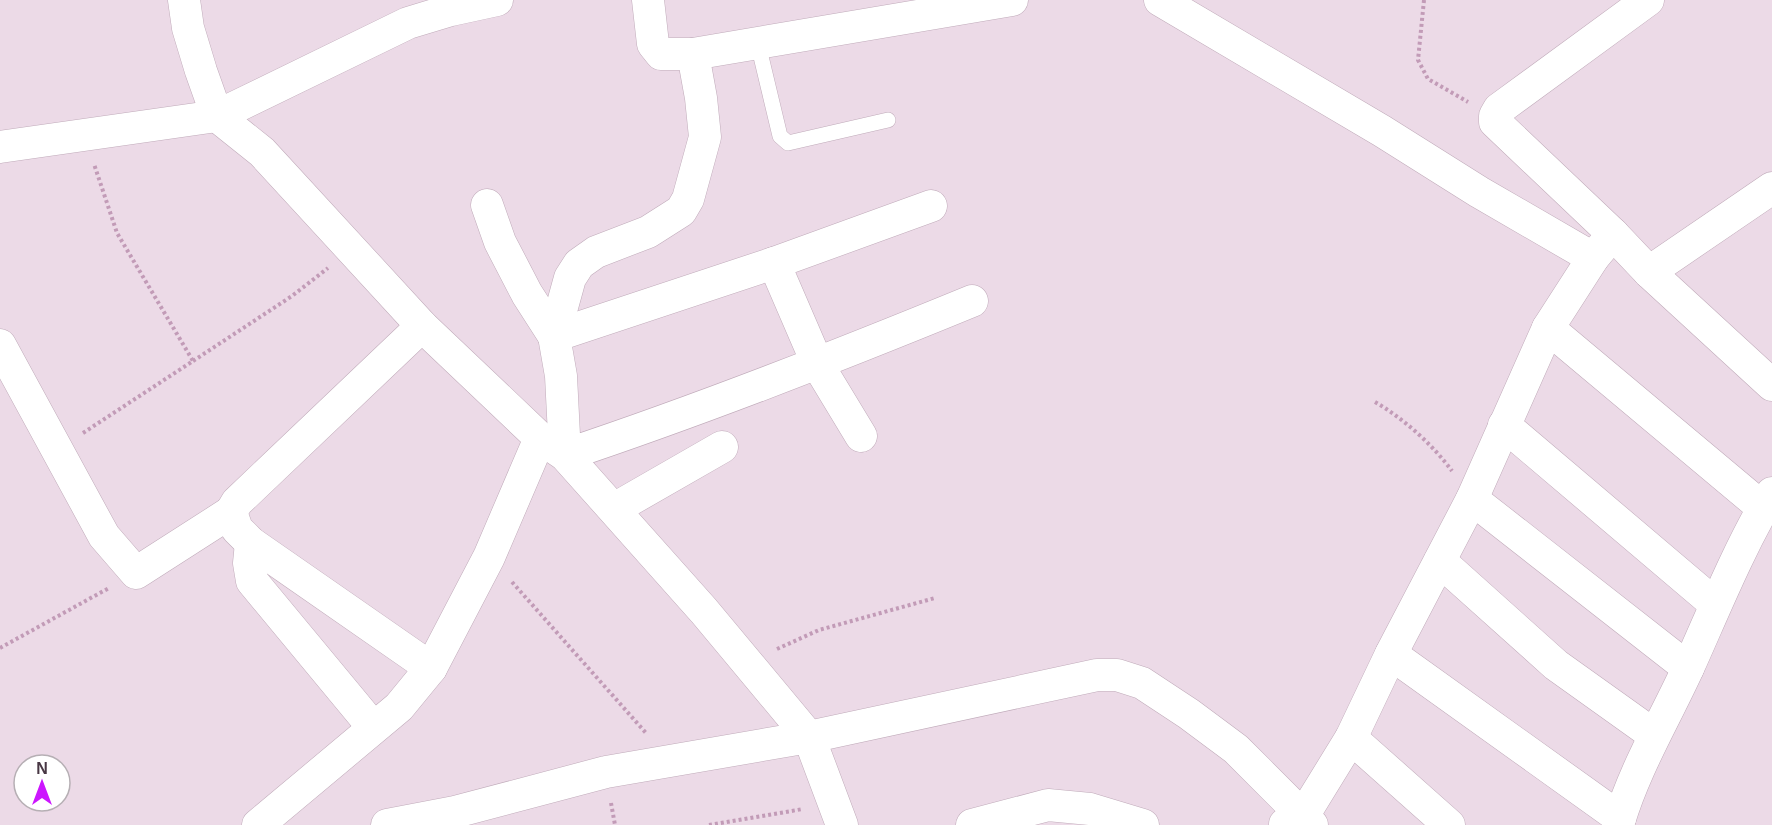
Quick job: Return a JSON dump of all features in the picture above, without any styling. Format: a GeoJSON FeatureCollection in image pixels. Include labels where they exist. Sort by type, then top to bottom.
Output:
{"type":"FeatureCollection","features":[{"type":"Feature","properties":{"kind":"street"},"geometry":{"type":"LineString","coordinates":[[184,0],[188,28],[217,116],[262,152],[422,326],[540,438],[566,455],[704,611],[808,737],[839,814]]}},
{"type":"Feature","properties":{"kind":"street"},"geometry":{"type":"LineString","coordinates":[[0,147],[217,116],[408,23],[451,10],[497,0]]}},
{"type":"Feature","properties":{"kind":"street"},"geometry":{"type":"LineString","coordinates":[[648,0],[653,44],[661,54],[693,54],[1012,0]]}},
{"type":"Feature","properties":{"kind":"street"},"geometry":{"type":"LineString","coordinates":[[1160,0],[1382,131],[1479,192],[1603,246],[1649,272],[1772,385]]}},
{"type":"Feature","properties":{"kind":"street"},"geometry":{"type":"LineString","coordinates":[[1603,246],[1495,122],[1494,116],[1499,109],[1648,0]]}},
{"type":"Feature","properties":{"kind":"street"},"geometry":{"type":"LineString","coordinates":[[554,336],[570,278],[579,264],[596,252],[648,232],[681,211],[688,200],[705,137],[693,54]]}},
{"type":"Feature","properties":{"kind":"street"},"geometry":{"type":"LineString","coordinates":[[1649,272],[1772,188]]}},
{"type":"Feature","properties":{"kind":"street"},"geometry":{"type":"LineString","coordinates":[[488,205],[500,242],[527,294],[554,336],[561,376],[566,455]]}},
{"type":"Feature","properties":{"kind":"street"},"geometry":{"type":"LineString","coordinates":[[554,336],[774,263],[931,206]]}},
{"type":"Feature","properties":{"kind":"street"},"geometry":{"type":"LineString","coordinates":[[387,825],[455,812],[606,772],[808,737],[1097,675],[1117,675],[1142,683],[1236,749],[1299,822],[1351,738],[1391,654],[1472,499],[1548,328],[1603,246]]}},
{"type":"Feature","properties":{"kind":"street"},"geometry":{"type":"LineString","coordinates":[[774,263],[818,365],[861,436]]}},
{"type":"Feature","properties":{"kind":"street"},"geometry":{"type":"LineString","coordinates":[[566,455],[818,365],[972,301]]}},
{"type":"Feature","properties":{"kind":"street"},"geometry":{"type":"LineString","coordinates":[[0,345],[104,536],[136,573],[231,512],[237,502],[422,326]]}},
{"type":"Feature","properties":{"kind":"street"},"geometry":{"type":"LineString","coordinates":[[1391,654],[1619,822],[1654,735],[1688,668],[1715,604],[1768,501],[1548,328]]}},
{"type":"Feature","properties":{"kind":"street"},"geometry":{"type":"LineString","coordinates":[[1504,425],[1715,604]]}},
{"type":"Feature","properties":{"kind":"street"},"geometry":{"type":"LineString","coordinates":[[258,825],[399,707],[431,668],[489,557],[540,438]]}},
{"type":"Feature","properties":{"kind":"street"},"geometry":{"type":"LineString","coordinates":[[614,509],[722,447]]}},
{"type":"Feature","properties":{"kind":"street"},"geometry":{"type":"LineString","coordinates":[[1472,499],[1688,668]]}},
{"type":"Feature","properties":{"kind":"street"},"geometry":{"type":"LineString","coordinates":[[231,512],[237,529],[251,543],[431,668]]}},
{"type":"Feature","properties":{"kind":"street"},"geometry":{"type":"LineString","coordinates":[[251,543],[249,563],[252,581],[373,727]]}},
{"type":"Feature","properties":{"kind":"street"},"geometry":{"type":"LineString","coordinates":[[1440,561],[1556,664],[1654,735]]}},
{"type":"Feature","properties":{"kind":"street"},"geometry":{"type":"LineString","coordinates":[[1351,738],[1449,825]]}},
{"type":"Feature","properties":{"kind":"street"},"geometry":{"type":"LineString","coordinates":[[972,825],[1048,806],[1090,808],[1143,825]]}},
{"type":"Feature","properties":{"kind":"lane"},"geometry":{"type":"LineString","coordinates":[[758,44],[780,136],[788,142],[888,120]]}},
{"type":"Feature","properties":{"kind":"path"},"geometry":{"type":"LineString","coordinates":[[1424,0],[1418,60],[1428,80],[1494,116]]}},
{"type":"Feature","properties":{"kind":"path"},"geometry":{"type":"LineString","coordinates":[[84,135],[117,233],[193,361]]}},
{"type":"Feature","properties":{"kind":"path"},"geometry":{"type":"LineString","coordinates":[[58,450],[292,296],[352,249]]}},
{"type":"Feature","properties":{"kind":"path"},"geometry":{"type":"LineString","coordinates":[[1375,402],[1399,417],[1429,444],[1444,459],[1472,499]]}},
{"type":"Feature","properties":{"kind":"path"},"geometry":{"type":"LineString","coordinates":[[489,557],[672,762]]}},
{"type":"Feature","properties":{"kind":"path"},"geometry":{"type":"LineString","coordinates":[[0,648],[136,573]]}},
{"type":"Feature","properties":{"kind":"path"},"geometry":{"type":"LineString","coordinates":[[746,663],[819,630],[935,598]]}},
{"type":"Feature","properties":{"kind":"path"},"geometry":{"type":"LineString","coordinates":[[709,825],[839,814]]}},
{"type":"Feature","properties":{"kind":"shaded area"},"geometry":{"type":"Polygon","coordinates":[[[0,0],[1772,0],[1772,825],[0,825],[0,0]]]}}]}
